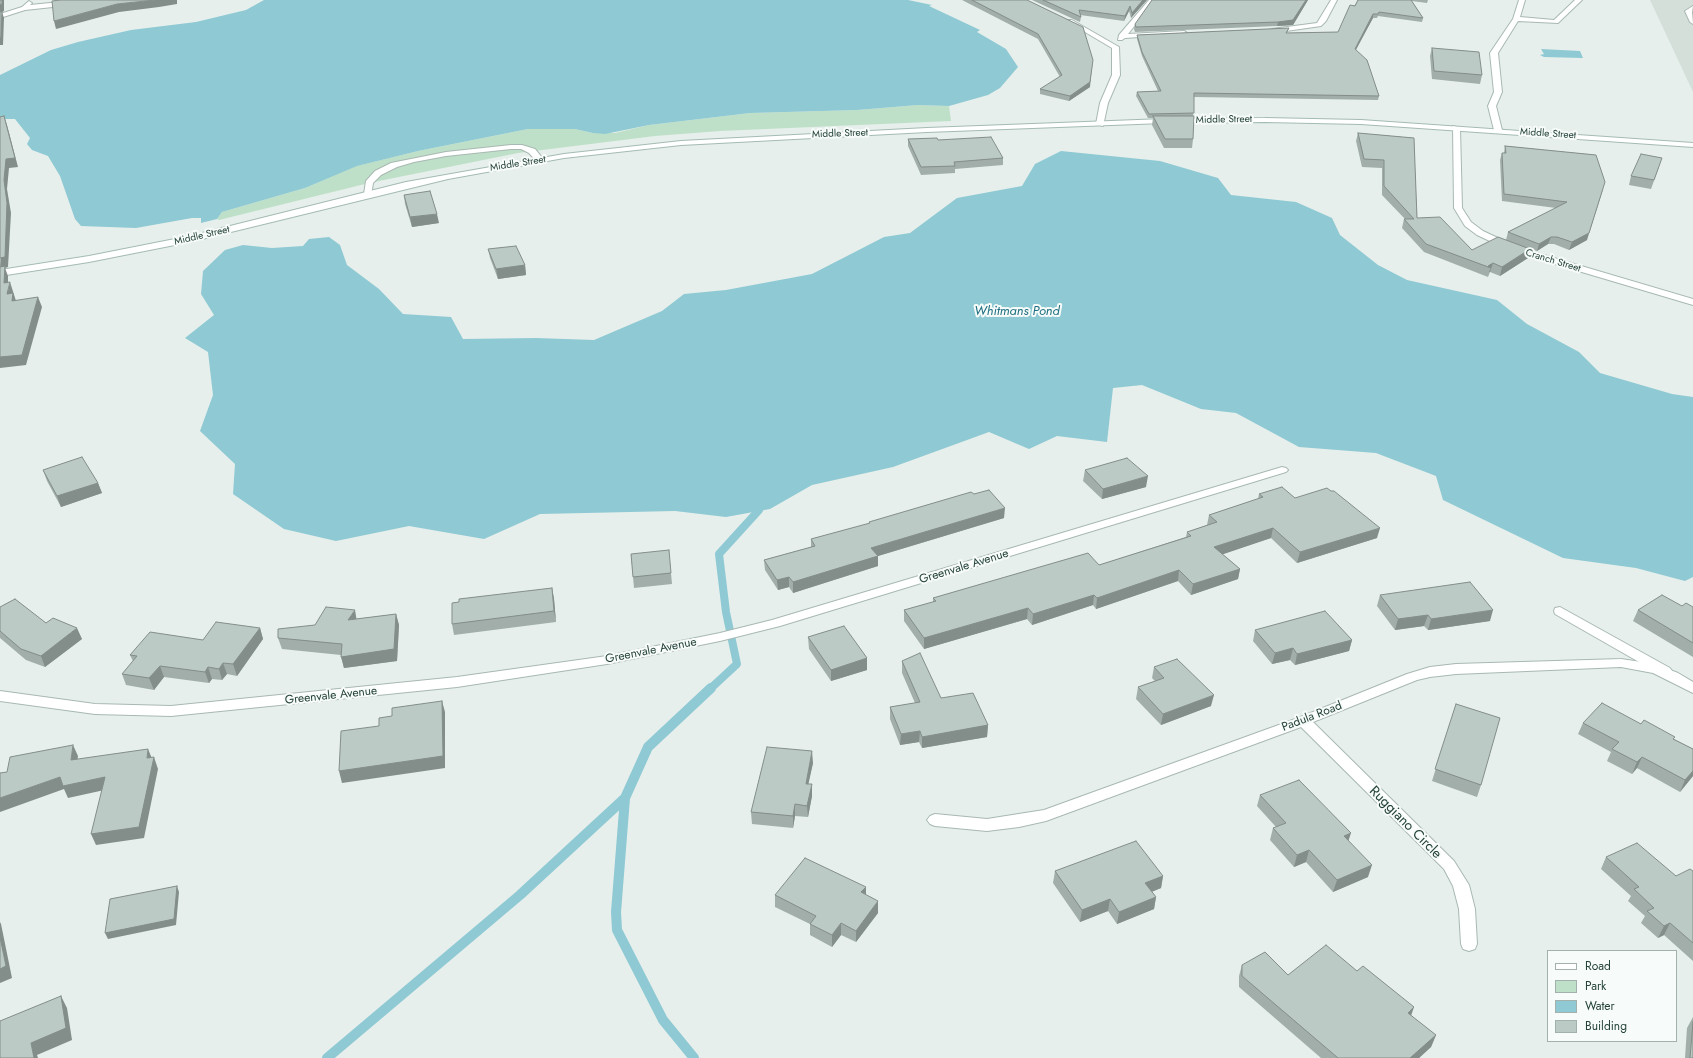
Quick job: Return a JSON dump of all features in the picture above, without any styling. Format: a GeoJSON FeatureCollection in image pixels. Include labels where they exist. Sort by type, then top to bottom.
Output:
{"type":"FeatureCollection","features":[{"type":"Feature","properties":{"kind":"street"},"geometry":{"type":"LineString","coordinates":[[24,8],[32,0]]}},
{"type":"Feature","properties":{"kind":"street"},"geometry":{"type":"LineString","coordinates":[[0,16],[24,8],[99,0]]}},
{"type":"Feature","properties":{"kind":"street"},"geometry":{"type":"LineString","coordinates":[[1100,124],[1104,103],[1116,75],[1116,47],[1121,36],[1152,0]]}},
{"type":"Feature","properties":{"kind":"street"},"geometry":{"type":"LineString","coordinates":[[1264,31],[1319,25],[1323,21],[1334,0]]}},
{"type":"Feature","properties":{"kind":"street"},"geometry":{"type":"LineString","coordinates":[[1498,130],[1492,106],[1498,92],[1497,70],[1494,53],[1516,19],[1522,0]]}},
{"type":"Feature","properties":{"kind":"street"},"geometry":{"type":"LineString","coordinates":[[1516,19],[1556,22],[1579,0]]}},
{"type":"Feature","properties":{"kind":"street"},"geometry":{"type":"LineString","coordinates":[[1693,8],[1688,11],[1693,22]]}},
{"type":"Feature","properties":{"kind":"street"},"geometry":{"type":"LineString","coordinates":[[1065,18],[1116,47]]}},
{"type":"Feature","properties":{"kind":"street"},"geometry":{"type":"LineString","coordinates":[[1121,36],[1192,33]]}},
{"type":"Feature","properties":{"kind":"street","name":"Middle Street"},"geometry":{"type":"LineString","coordinates":[[0,273],[89,259],[190,239],[434,179],[540,160],[716,140],[1100,124],[1265,120],[1354,121],[1693,145]]}},
{"type":"Feature","properties":{"kind":"street","name":"Cranch Street"},"geometry":{"type":"LineString","coordinates":[[1456,128],[1458,208],[1468,224],[1480,233],[1514,249],[1693,302]]}},
{"type":"Feature","properties":{"kind":"street"},"geometry":{"type":"LineString","coordinates":[[368,194],[369,183],[378,173],[394,165],[413,160],[446,154],[511,147],[532,151],[540,160]]}},
{"type":"Feature","properties":{"kind":"street","name":"Greenvale Avenue"},"geometry":{"type":"LineString","coordinates":[[0,696],[60,705],[132,711],[170,711],[225,707],[449,683],[553,669],[747,631],[1282,470]]}},
{"type":"Feature","properties":{"kind":"street"},"geometry":{"type":"LineString","coordinates":[[1560,611],[1673,676]]}},
{"type":"Feature","properties":{"kind":"street","name":"Padula Road"},"geometry":{"type":"LineString","coordinates":[[935,820],[986,825],[1019,822],[1046,815],[1303,721],[1412,677],[1430,672],[1464,669],[1621,663],[1650,668],[1673,676],[1693,688]]}},
{"type":"Feature","properties":{"kind":"street","name":"Ruggiano Circle"},"geometry":{"type":"LineString","coordinates":[[1303,721],[1449,866],[1461,885],[1467,909],[1469,944]]}},
{"type":"Feature","properties":{"kind":"shaded area"},"geometry":{"type":"Polygon","coordinates":[[[1650,0],[1693,0],[1693,92],[1650,0]]]}},
{"type":"Feature","properties":{"kind":"green space"},"geometry":{"type":"Polygon","coordinates":[[[918,105],[949,106],[951,121],[720,131],[655,136],[518,153],[369,183],[219,220],[217,219],[222,212],[305,188],[356,166],[418,151],[528,129],[575,129],[593,133],[615,133],[649,125],[750,113],[857,110],[918,105]]]}},
{"type":"Feature","properties":{"kind":"water"},"geometry":{"type":"Polygon","coordinates":[[[264,0],[908,0],[932,5],[929,6],[980,30],[977,32],[1006,49],[1018,67],[1000,88],[988,95],[949,106],[918,105],[857,110],[750,113],[649,125],[605,134],[575,129],[528,129],[418,151],[357,166],[305,188],[222,212],[217,219],[201,223],[201,218],[192,218],[136,228],[81,226],[75,219],[60,176],[48,156],[32,150],[27,144],[30,138],[15,119],[0,119],[0,75],[51,50],[78,42],[131,30],[196,22],[246,10],[264,0]]]}},
{"type":"Feature","properties":{"kind":"water"},"geometry":{"type":"Polygon","coordinates":[[[1541,49],[1580,51],[1583,58],[1544,57],[1540,55],[1544,54],[1541,49]]]}},
{"type":"Feature","properties":{"kind":"water","name":"Whitmans Pond"},"geometry":{"type":"Polygon","coordinates":[[[1061,151],[1160,161],[1218,178],[1231,195],[1296,202],[1332,218],[1340,235],[1378,265],[1407,280],[1497,300],[1527,324],[1579,352],[1600,373],[1672,394],[1693,397],[1693,577],[1685,581],[1636,568],[1563,558],[1443,500],[1436,476],[1376,453],[1299,447],[1236,413],[1201,409],[1142,385],[1113,388],[1107,442],[1057,436],[1029,449],[989,432],[893,467],[812,485],[770,509],[726,517],[675,511],[540,514],[484,539],[409,526],[336,541],[284,529],[233,494],[235,464],[200,431],[213,395],[208,352],[185,338],[214,315],[201,294],[203,271],[225,250],[243,245],[272,248],[303,246],[309,239],[329,237],[340,245],[347,265],[379,289],[403,314],[451,317],[463,339],[536,338],[594,340],[662,311],[684,294],[726,290],[812,274],[884,237],[910,233],[957,198],[1022,186],[1035,164],[1061,151]]]}},
{"type":"Feature","properties":{"kind":"building"},"geometry":{"type":"Polygon","coordinates":[[[155,0],[117,4],[54,21],[52,1],[155,0]]]}},
{"type":"Feature","properties":{"kind":"building"},"geometry":{"type":"Polygon","coordinates":[[[972,0],[1027,0],[1083,27],[1093,60],[1090,82],[1070,96],[1040,89],[1062,75],[1038,34],[972,0]]]}},
{"type":"Feature","properties":{"kind":"building"},"geometry":{"type":"Polygon","coordinates":[[[1043,0],[1143,0],[1132,13],[1130,6],[1125,16],[1079,10],[1081,17],[1043,0]]]}},
{"type":"Feature","properties":{"kind":"building"},"geometry":{"type":"Polygon","coordinates":[[[1152,0],[1306,0],[1293,20],[1278,22],[1136,27],[1135,24],[1152,0]]]}},
{"type":"Feature","properties":{"kind":"building"},"geometry":{"type":"Polygon","coordinates":[[[1358,0],[1411,0],[1423,18],[1379,12],[1378,14],[1373,14],[1355,49],[1367,60],[1379,96],[1194,93],[1194,113],[1149,114],[1137,92],[1161,91],[1142,52],[1137,35],[1289,28],[1286,33],[1338,32],[1350,5],[1355,6],[1358,0]]]}},
{"type":"Feature","properties":{"kind":"building"},"geometry":{"type":"Polygon","coordinates":[[[2,11],[1,38],[0,38],[0,12],[2,11]]]}},
{"type":"Feature","properties":{"kind":"building"},"geometry":{"type":"Polygon","coordinates":[[[1432,48],[1479,52],[1482,75],[1434,71],[1432,48]]]}},
{"type":"Feature","properties":{"kind":"building"},"geometry":{"type":"Polygon","coordinates":[[[4,116],[15,158],[6,159],[4,180],[7,203],[5,257],[0,258],[0,117],[4,116]]]}},
{"type":"Feature","properties":{"kind":"building"},"geometry":{"type":"Polygon","coordinates":[[[1153,116],[1194,116],[1193,139],[1165,139],[1153,116]]]}},
{"type":"Feature","properties":{"kind":"building"},"geometry":{"type":"Polygon","coordinates":[[[1358,133],[1414,138],[1417,218],[1440,217],[1472,250],[1498,237],[1530,249],[1502,267],[1493,263],[1488,266],[1491,268],[1426,244],[1404,219],[1414,219],[1384,186],[1384,160],[1364,159],[1358,133]]]}},
{"type":"Feature","properties":{"kind":"building"},"geometry":{"type":"Polygon","coordinates":[[[991,137],[1003,158],[954,162],[955,166],[921,167],[908,139],[937,138],[938,140],[991,137]]]}},
{"type":"Feature","properties":{"kind":"building"},"geometry":{"type":"Polygon","coordinates":[[[1505,146],[1596,155],[1605,182],[1589,233],[1572,242],[1557,237],[1551,237],[1539,244],[1508,232],[1567,202],[1504,194],[1502,153],[1506,153],[1505,146]]]}},
{"type":"Feature","properties":{"kind":"building"},"geometry":{"type":"Polygon","coordinates":[[[1641,154],[1662,158],[1654,180],[1631,176],[1641,154]]]}},
{"type":"Feature","properties":{"kind":"building"},"geometry":{"type":"Polygon","coordinates":[[[430,191],[437,214],[410,217],[404,195],[430,191]]]}},
{"type":"Feature","properties":{"kind":"building"},"geometry":{"type":"Polygon","coordinates":[[[516,246],[525,265],[496,269],[488,249],[516,246]]]}},
{"type":"Feature","properties":{"kind":"building"},"geometry":{"type":"Polygon","coordinates":[[[5,266],[4,283],[10,282],[7,294],[13,293],[12,301],[38,297],[22,355],[0,357],[0,267],[5,266]]]}},
{"type":"Feature","properties":{"kind":"building"},"geometry":{"type":"Polygon","coordinates":[[[82,457],[98,483],[57,496],[43,470],[82,457]]]}},
{"type":"Feature","properties":{"kind":"building"},"geometry":{"type":"Polygon","coordinates":[[[1127,458],[1148,476],[1103,489],[1085,470],[1127,458]]]}},
{"type":"Feature","properties":{"kind":"building"},"geometry":{"type":"Polygon","coordinates":[[[1282,487],[1295,498],[1327,488],[1334,491],[1380,528],[1300,552],[1273,528],[1214,547],[1240,569],[1193,584],[1179,570],[1097,598],[1094,595],[1033,614],[1028,608],[924,638],[904,610],[936,601],[933,598],[1088,553],[1099,565],[1191,536],[1187,532],[1217,522],[1209,515],[1263,497],[1259,494],[1282,487]]]}},
{"type":"Feature","properties":{"kind":"building"},"geometry":{"type":"Polygon","coordinates":[[[989,490],[1005,508],[871,548],[878,556],[793,582],[789,577],[777,580],[764,560],[815,546],[811,539],[870,523],[869,522],[971,492],[974,494],[989,490]]]}},
{"type":"Feature","properties":{"kind":"building"},"geometry":{"type":"Polygon","coordinates":[[[669,550],[671,573],[633,577],[631,554],[669,550]]]}},
{"type":"Feature","properties":{"kind":"building"},"geometry":{"type":"Polygon","coordinates":[[[1470,582],[1493,610],[1431,619],[1428,615],[1398,619],[1380,595],[1470,582]]]}},
{"type":"Feature","properties":{"kind":"building"},"geometry":{"type":"Polygon","coordinates":[[[552,588],[554,611],[452,624],[452,603],[459,602],[459,599],[552,588]]]}},
{"type":"Feature","properties":{"kind":"building"},"geometry":{"type":"Polygon","coordinates":[[[1662,595],[1682,606],[1686,603],[1693,607],[1693,643],[1638,610],[1662,595]]]}},
{"type":"Feature","properties":{"kind":"building"},"geometry":{"type":"Polygon","coordinates":[[[15,599],[46,623],[53,618],[77,628],[41,656],[21,649],[0,631],[0,607],[15,599]]]}},
{"type":"Feature","properties":{"kind":"building"},"geometry":{"type":"Polygon","coordinates":[[[326,607],[355,610],[348,620],[396,614],[394,649],[341,657],[342,644],[278,638],[278,629],[315,625],[326,607]]]}},
{"type":"Feature","properties":{"kind":"building"},"geometry":{"type":"Polygon","coordinates":[[[1325,611],[1352,640],[1297,654],[1293,648],[1275,653],[1255,630],[1325,611]]]}},
{"type":"Feature","properties":{"kind":"building"},"geometry":{"type":"Polygon","coordinates":[[[216,622],[260,628],[233,664],[223,663],[219,669],[208,667],[205,672],[160,666],[149,678],[122,674],[137,656],[130,655],[150,632],[203,640],[216,622]]]}},
{"type":"Feature","properties":{"kind":"building"},"geometry":{"type":"Polygon","coordinates":[[[844,626],[867,658],[831,670],[808,637],[844,626]]]}},
{"type":"Feature","properties":{"kind":"building"},"geometry":{"type":"Polygon","coordinates":[[[920,653],[941,698],[973,693],[988,725],[922,737],[920,731],[901,734],[890,707],[920,702],[902,661],[920,653]]]}},
{"type":"Feature","properties":{"kind":"building"},"geometry":{"type":"Polygon","coordinates":[[[1177,659],[1214,695],[1163,714],[1138,687],[1164,678],[1154,667],[1177,659]]]}},
{"type":"Feature","properties":{"kind":"building"},"geometry":{"type":"Polygon","coordinates":[[[442,701],[443,756],[339,771],[341,731],[379,726],[379,718],[392,716],[392,708],[442,701]]]}},
{"type":"Feature","properties":{"kind":"building"},"geometry":{"type":"Polygon","coordinates":[[[1602,703],[1641,724],[1644,720],[1675,737],[1673,739],[1693,749],[1693,771],[1685,780],[1642,757],[1637,762],[1612,749],[1619,742],[1583,723],[1602,703]]]}},
{"type":"Feature","properties":{"kind":"building"},"geometry":{"type":"Polygon","coordinates":[[[1456,704],[1500,718],[1481,785],[1435,769],[1456,704]]]}},
{"type":"Feature","properties":{"kind":"building"},"geometry":{"type":"Polygon","coordinates":[[[73,745],[71,760],[148,749],[147,758],[154,757],[139,827],[91,834],[105,777],[63,786],[60,777],[0,798],[0,773],[7,772],[10,757],[73,745]]]}},
{"type":"Feature","properties":{"kind":"building"},"geometry":{"type":"Polygon","coordinates":[[[767,747],[812,751],[806,784],[812,784],[807,806],[795,804],[793,816],[751,812],[767,747]]]}},
{"type":"Feature","properties":{"kind":"building"},"geometry":{"type":"Polygon","coordinates":[[[1299,780],[1351,833],[1344,836],[1372,865],[1337,880],[1309,850],[1297,855],[1273,828],[1286,823],[1260,795],[1299,780]]]}},
{"type":"Feature","properties":{"kind":"building"},"geometry":{"type":"Polygon","coordinates":[[[1136,841],[1163,876],[1145,883],[1156,897],[1119,912],[1110,899],[1082,910],[1055,871],[1136,841]]]}},
{"type":"Feature","properties":{"kind":"building"},"geometry":{"type":"Polygon","coordinates":[[[1637,843],[1676,876],[1690,869],[1693,871],[1693,943],[1670,923],[1664,926],[1647,911],[1654,908],[1634,889],[1639,887],[1606,857],[1637,843]]]}},
{"type":"Feature","properties":{"kind":"building"},"geometry":{"type":"Polygon","coordinates":[[[805,858],[866,887],[861,892],[878,901],[856,931],[841,923],[832,935],[810,924],[816,916],[775,895],[805,858]]]}},
{"type":"Feature","properties":{"kind":"building"},"geometry":{"type":"Polygon","coordinates":[[[177,886],[174,919],[105,933],[110,899],[177,886]]]}},
{"type":"Feature","properties":{"kind":"building"},"geometry":{"type":"Polygon","coordinates":[[[0,937],[6,966],[0,969],[0,937]]]}},
{"type":"Feature","properties":{"kind":"building"},"geometry":{"type":"Polygon","coordinates":[[[1326,945],[1357,971],[1363,966],[1414,1007],[1408,1013],[1436,1035],[1410,1058],[1338,1058],[1242,976],[1242,965],[1265,952],[1288,975],[1326,945]]]}},
{"type":"Feature","properties":{"kind":"building"},"geometry":{"type":"Polygon","coordinates":[[[61,996],[66,1028],[31,1043],[34,1058],[0,1058],[0,1021],[61,996]]]}},
{"type":"Feature","properties":{"kind":"building"},"geometry":{"type":"Polygon","coordinates":[[[1693,1022],[1693,1058],[1690,1058],[1693,1022]]]}},
{"type":"Feature","properties":{"kind":"waterway"},"geometry":{"type":"LineString","coordinates":[[710,689],[737,664],[726,612],[719,554],[759,510],[752,505]]}},
{"type":"Feature","properties":{"kind":"waterway"},"geometry":{"type":"LineString","coordinates":[[625,798],[648,747],[711,688]]}},
{"type":"Feature","properties":{"kind":"waterway"},"geometry":{"type":"LineString","coordinates":[[327,1058],[520,895],[625,798]]}},
{"type":"Feature","properties":{"kind":"waterway"},"geometry":{"type":"LineString","coordinates":[[625,798],[616,912],[617,930],[663,1020],[694,1058]]}}]}
